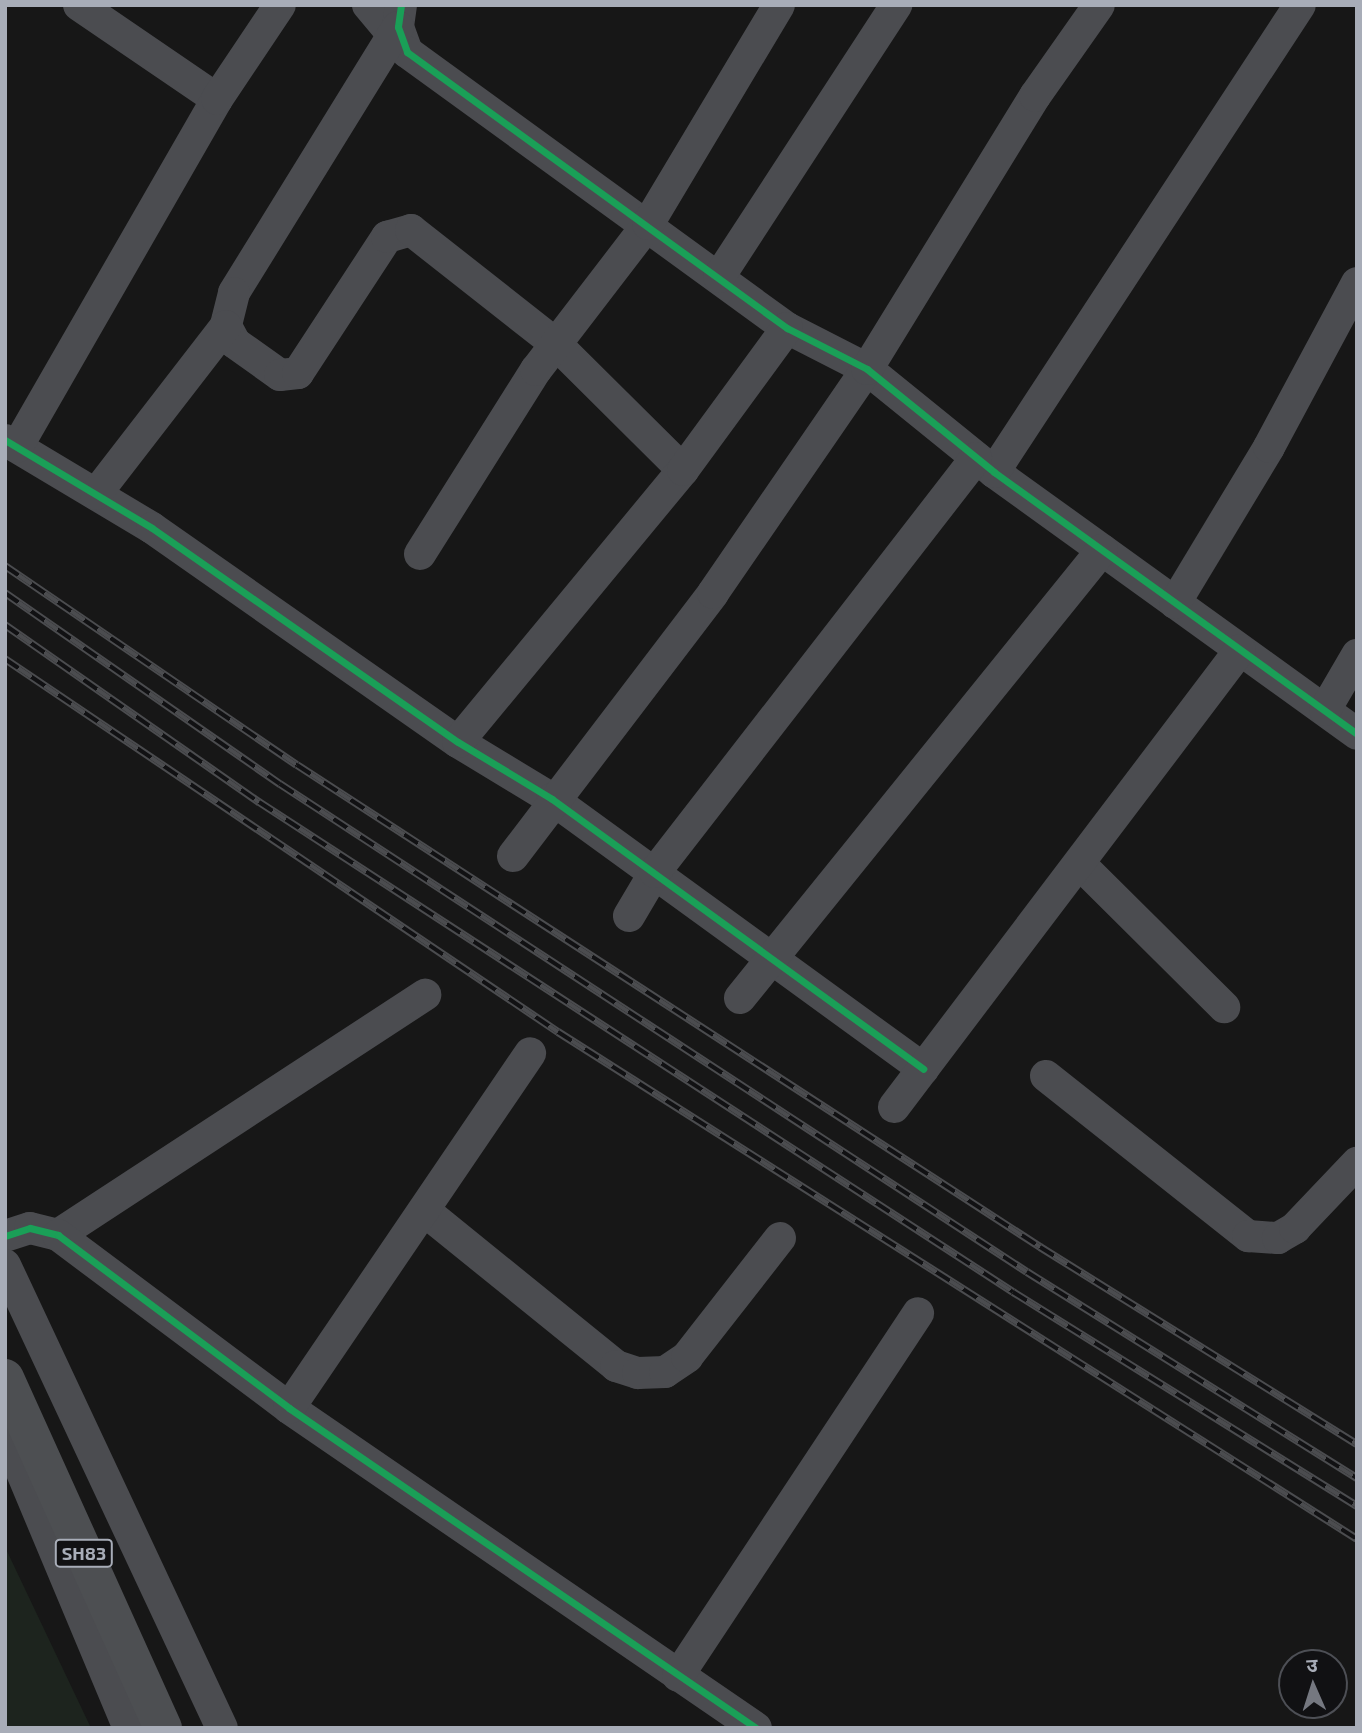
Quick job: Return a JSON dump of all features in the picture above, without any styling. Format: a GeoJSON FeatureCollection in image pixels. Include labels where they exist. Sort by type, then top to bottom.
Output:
{"type":"FeatureCollection","features":[{"type":"Feature","properties":{"kind":"main road","name":"SH83"},"geometry":{"type":"LineString","coordinates":[[5,1378],[163,1728]]}},
{"type":"Feature","properties":{"kind":"street"},"geometry":{"type":"LineString","coordinates":[[79,5],[217,99]]}},
{"type":"Feature","properties":{"kind":"street"},"geometry":{"type":"LineString","coordinates":[[280,5],[217,99],[11,444],[96,494],[458,742],[552,799],[923,1069]]}},
{"type":"Feature","properties":{"kind":"street"},"geometry":{"type":"LineString","coordinates":[[368,5],[397,22],[407,52],[648,224],[787,328],[867,369],[985,465],[1357,734]]}},
{"type":"Feature","properties":{"kind":"street"},"geometry":{"type":"LineString","coordinates":[[421,554],[556,344],[648,224],[779,5]]}},
{"type":"Feature","properties":{"kind":"street"},"geometry":{"type":"LineString","coordinates":[[719,277],[896,5]]}},
{"type":"Feature","properties":{"kind":"street"},"geometry":{"type":"LineString","coordinates":[[513,856],[552,799],[713,593],[867,369],[1035,96],[1100,5]]}},
{"type":"Feature","properties":{"kind":"street"},"geometry":{"type":"LineString","coordinates":[[629,916],[655,872],[985,465],[1300,5]]}},
{"type":"Feature","properties":{"kind":"street"},"geometry":{"type":"LineString","coordinates":[[96,494],[226,326],[234,293],[397,22]]}},
{"type":"Feature","properties":{"kind":"street"},"geometry":{"type":"LineString","coordinates":[[226,326],[234,343],[280,375],[298,373],[387,237],[411,230],[556,344],[683,470]]}},
{"type":"Feature","properties":{"kind":"street"},"geometry":{"type":"LineString","coordinates":[[1175,603],[1269,447],[1357,283]]}},
{"type":"Feature","properties":{"kind":"street"},"geometry":{"type":"LineString","coordinates":[[458,742],[683,470],[787,328]]}},
{"type":"Feature","properties":{"kind":"street"},"geometry":{"type":"LineString","coordinates":[[740,998],[1102,550]]}},
{"type":"Feature","properties":{"kind":"street"},"geometry":{"type":"LineString","coordinates":[[894,1107],[1081,865],[1240,650]]}},
{"type":"Feature","properties":{"kind":"street"},"geometry":{"type":"LineString","coordinates":[[1325,710],[1357,655]]}},
{"type":"Feature","properties":{"kind":"street"},"geometry":{"type":"LineString","coordinates":[[1081,865],[1224,1007]]}},
{"type":"Feature","properties":{"kind":"street"},"geometry":{"type":"LineString","coordinates":[[58,1235],[425,995]]}},
{"type":"Feature","properties":{"kind":"street"},"geometry":{"type":"LineString","coordinates":[[289,1408],[426,1212],[530,1053]]}},
{"type":"Feature","properties":{"kind":"street"},"geometry":{"type":"LineString","coordinates":[[1046,1076],[1256,1238],[1278,1237],[1295,1228],[1357,1163]]}},
{"type":"Feature","properties":{"kind":"street"},"geometry":{"type":"LineString","coordinates":[[426,1212],[616,1366],[638,1373],[665,1372],[687,1357],[779,1238]]}},
{"type":"Feature","properties":{"kind":"street"},"geometry":{"type":"LineString","coordinates":[[5,1236],[30,1228],[58,1235],[289,1408],[756,1728]]}},
{"type":"Feature","properties":{"kind":"street"},"geometry":{"type":"LineString","coordinates":[[5,1265],[222,1728]]}},
{"type":"Feature","properties":{"kind":"street"},"geometry":{"type":"LineString","coordinates":[[678,1676],[918,1313]]}},
{"type":"Feature","properties":{"kind":"street"},"geometry":{"type":"LineString","coordinates":[[5,1432],[129,1728]]}},
{"type":"Feature","properties":{"kind":"shaded area"},"geometry":{"type":"Polygon","coordinates":[[[5,1547],[91,1728],[5,1728],[5,1547]]]}},
{"type":"Feature","properties":{"kind":"railway"},"geometry":{"type":"LineString","coordinates":[[5,566],[297,765],[1040,1247],[1357,1444]]}},
{"type":"Feature","properties":{"kind":"railway"},"geometry":{"type":"LineString","coordinates":[[5,593],[280,784],[1027,1272],[1357,1478]]}},
{"type":"Feature","properties":{"kind":"railway"},"geometry":{"type":"LineString","coordinates":[[5,625],[259,802],[1013,1292],[1357,1506]]}},
{"type":"Feature","properties":{"kind":"railway"},"geometry":{"type":"LineString","coordinates":[[5,659],[558,1032],[1357,1539]]}},
{"type":"Feature","properties":{"kind":"cycle path"},"geometry":{"type":"LineString","coordinates":[[401,5],[398,27],[407,52],[787,328],[867,369],[994,472],[1357,734]]}},
{"type":"Feature","properties":{"kind":"cycle path"},"geometry":{"type":"LineString","coordinates":[[5,440],[152,528],[458,742],[552,799],[923,1069]]}},
{"type":"Feature","properties":{"kind":"cycle path"},"geometry":{"type":"LineString","coordinates":[[5,1236],[30,1228],[58,1235],[289,1408],[756,1728]]}}]}
